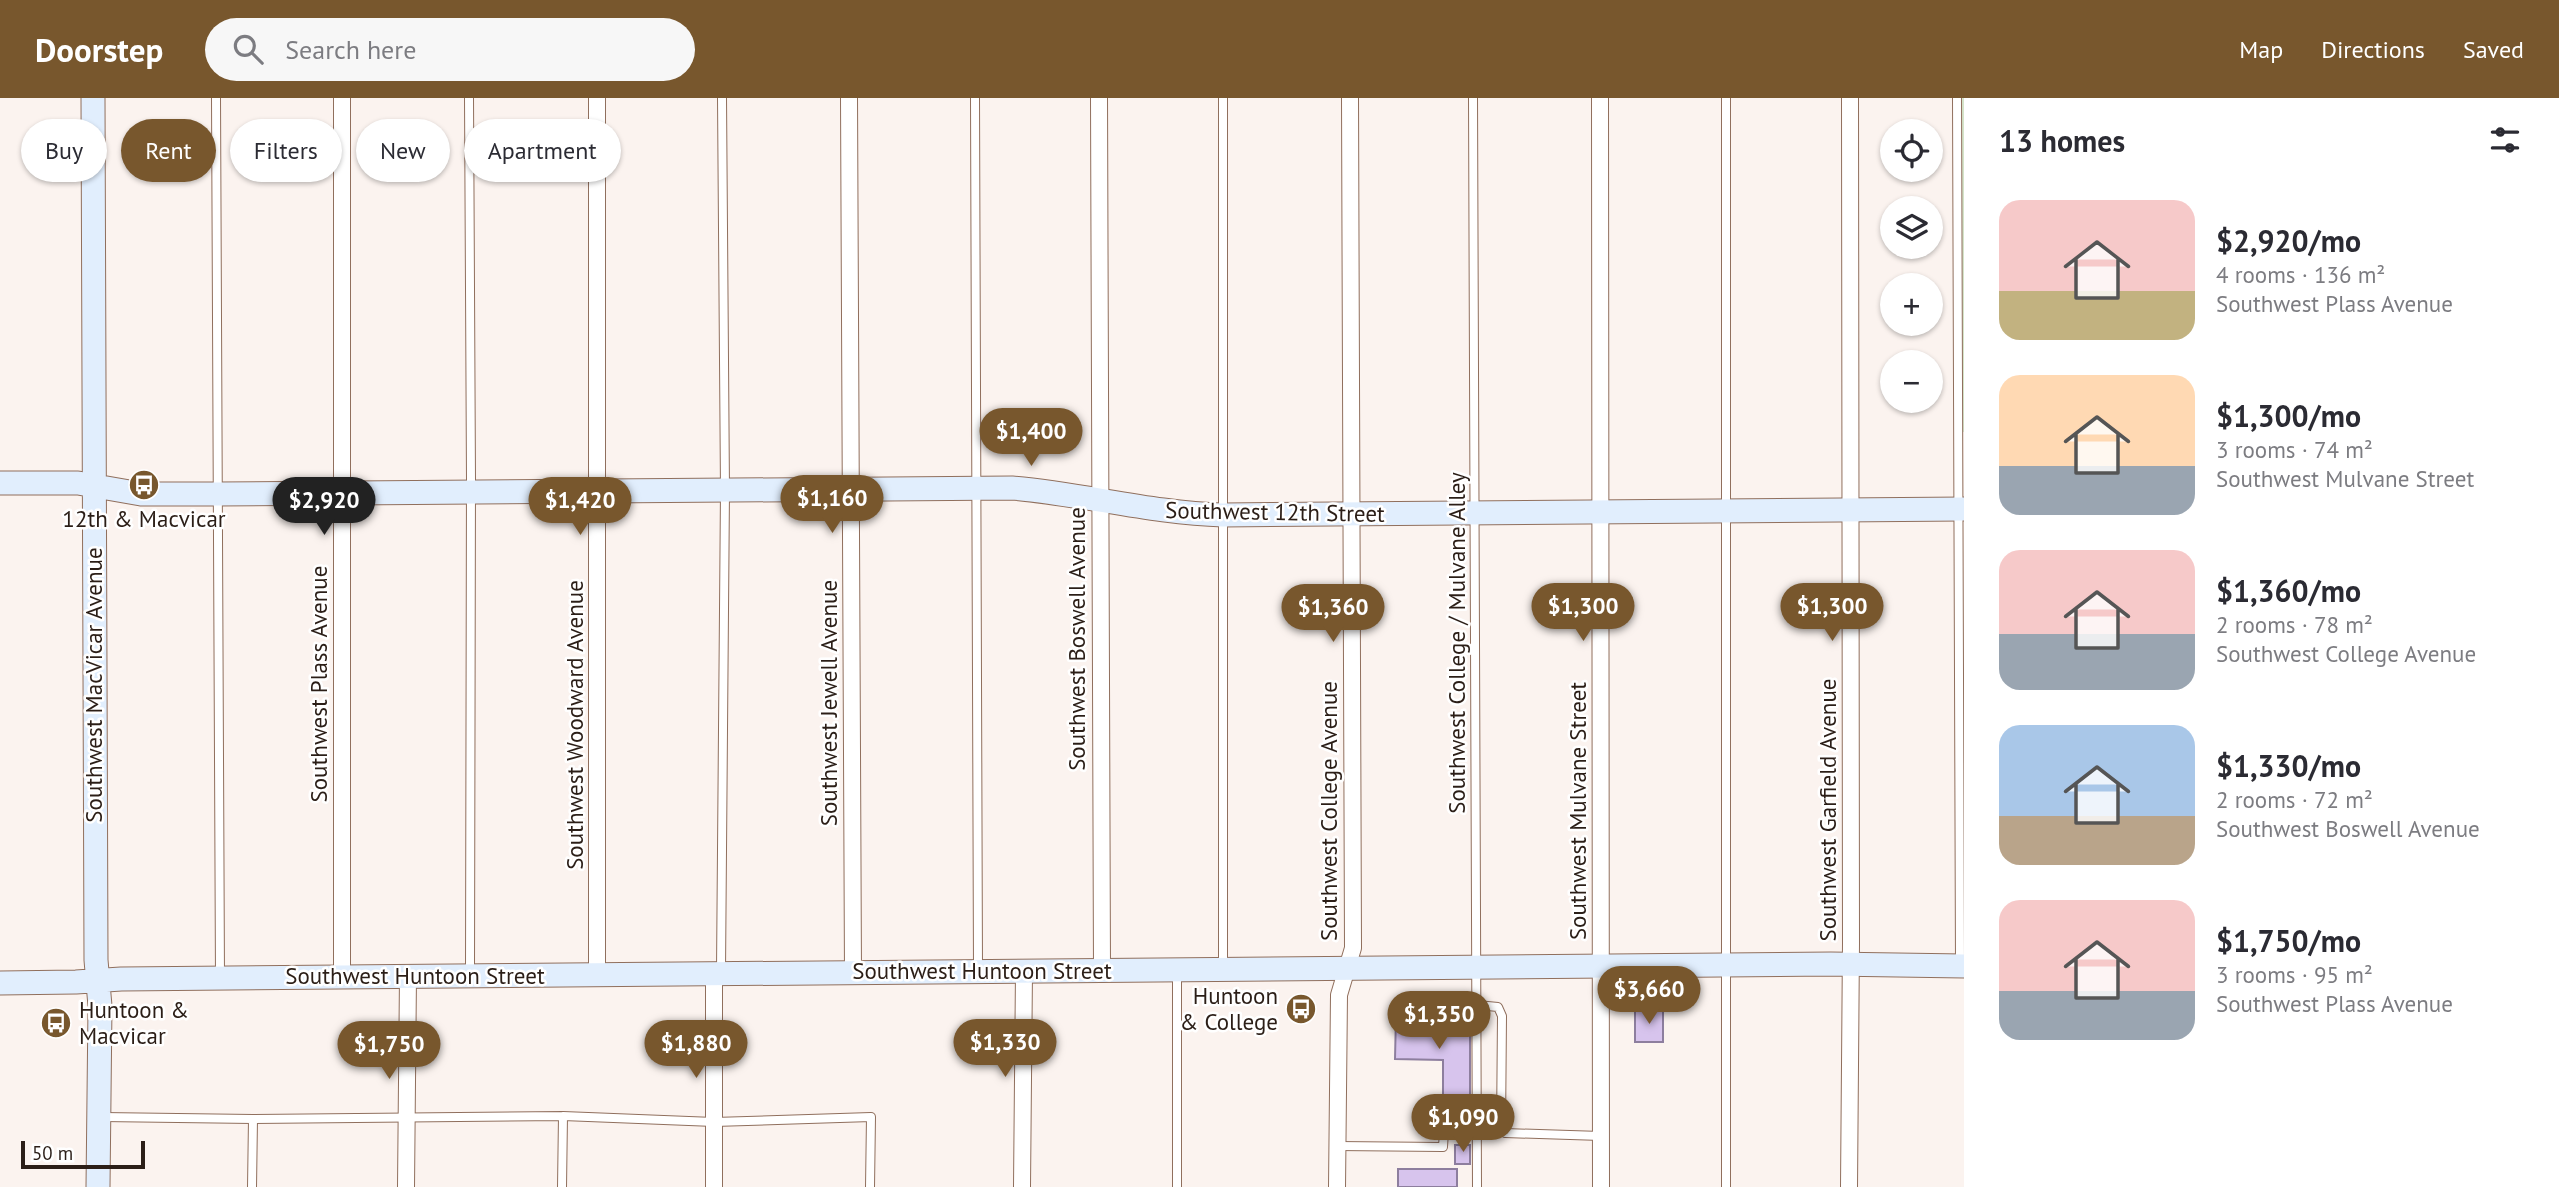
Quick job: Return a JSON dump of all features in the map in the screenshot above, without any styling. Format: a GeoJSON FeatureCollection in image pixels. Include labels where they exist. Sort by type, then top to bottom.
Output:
{"type":"FeatureCollection","features":[{"type":"Feature","properties":{"kind":"main road","name":"Southwest MacVicar Avenue"},"geometry":{"type":"LineString","coordinates":[[93,98],[96,960],[100,1006],[98,1187]]}},
{"type":"Feature","properties":{"kind":"main road","name":"Southwest 12th Street"},"geometry":{"type":"LineString","coordinates":[[0,483],[78,483],[141,494],[976,488],[1032,490],[1184,513],[1223,515],[1961,509]]}},
{"type":"Feature","properties":{"kind":"main road","name":"Southwest Huntoon Street"},"geometry":{"type":"LineString","coordinates":[[0,983],[342,976],[1962,966]]}},
{"type":"Feature","properties":{"kind":"street","name":"Southwest Plass Avenue"},"geometry":{"type":"LineString","coordinates":[[342,98],[342,976]]}},
{"type":"Feature","properties":{"kind":"street","name":"Southwest Woodward Avenue"},"geometry":{"type":"LineString","coordinates":[[597,98],[597,974]]}},
{"type":"Feature","properties":{"kind":"street","name":"Southwest Jewell Avenue"},"geometry":{"type":"LineString","coordinates":[[849,98],[853,972]]}},
{"type":"Feature","properties":{"kind":"street","name":"Southwest Boswell Avenue"},"geometry":{"type":"LineString","coordinates":[[1099,98],[1102,971]]}},
{"type":"Feature","properties":{"kind":"street","name":"Southwest College Avenue"},"geometry":{"type":"LineString","coordinates":[[1337,1187],[1339,995],[1353,947],[1350,98]]}},
{"type":"Feature","properties":{"kind":"street","name":"Southwest Mulvane Street"},"geometry":{"type":"LineString","coordinates":[[1600,98],[1601,1187]]}},
{"type":"Feature","properties":{"kind":"street","name":"Southwest Garfield Avenue"},"geometry":{"type":"LineString","coordinates":[[1849,1187],[1850,98]]}},
{"type":"Feature","properties":{"kind":"street"},"geometry":{"type":"LineString","coordinates":[[1022,1187],[1024,971]]}},
{"type":"Feature","properties":{"kind":"street"},"geometry":{"type":"LineString","coordinates":[[713,1187],[718,973]]}},
{"type":"Feature","properties":{"kind":"street"},"geometry":{"type":"LineString","coordinates":[[406,1187],[408,976]]}},
{"type":"Feature","properties":{"kind":"lane"},"geometry":{"type":"LineString","coordinates":[[216,98],[220,978]]}},
{"type":"Feature","properties":{"kind":"lane"},"geometry":{"type":"LineString","coordinates":[[469,98],[470,975]]}},
{"type":"Feature","properties":{"kind":"lane"},"geometry":{"type":"LineString","coordinates":[[718,973],[725,490],[722,98]]}},
{"type":"Feature","properties":{"kind":"lane"},"geometry":{"type":"LineString","coordinates":[[975,98],[978,971]]}},
{"type":"Feature","properties":{"kind":"lane"},"geometry":{"type":"LineString","coordinates":[[1223,98],[1223,970]]}},
{"type":"Feature","properties":{"kind":"lane","name":"Southwest College / Mulvane Alley"},"geometry":{"type":"LineString","coordinates":[[1473,98],[1478,1005],[1476,1187]]}},
{"type":"Feature","properties":{"kind":"lane"},"geometry":{"type":"LineString","coordinates":[[1726,98],[1726,1187]]}},
{"type":"Feature","properties":{"kind":"lane"},"geometry":{"type":"LineString","coordinates":[[1957,98],[1962,966]]}},
{"type":"Feature","properties":{"kind":"lane"},"geometry":{"type":"LineString","coordinates":[[1177,970],[1177,1187]]}},
{"type":"Feature","properties":{"kind":"lane"},"geometry":{"type":"LineString","coordinates":[[1478,1005],[1498,1007],[1502,1016],[1501,1130]]}},
{"type":"Feature","properties":{"kind":"lane"},"geometry":{"type":"LineString","coordinates":[[562,1187],[563,1116]]}},
{"type":"Feature","properties":{"kind":"lane"},"geometry":{"type":"LineString","coordinates":[[99,1117],[253,1119],[563,1116],[714,1122],[871,1117],[870,1187]]}},
{"type":"Feature","properties":{"kind":"lane"},"geometry":{"type":"LineString","coordinates":[[252,1187],[253,1119]]}},
{"type":"Feature","properties":{"kind":"lane"},"geometry":{"type":"LineString","coordinates":[[1338,1146],[1443,1147],[1444,1131],[1501,1130],[1505,1133],[1601,1136]]}},
{"type":"Feature","properties":{"kind":"green space"},"geometry":{"type":"Polygon","coordinates":[[[1959,98],[1964,98],[1964,432],[1961,432],[1959,98]]]}},
{"type":"Feature","properties":{"kind":"building"},"geometry":{"type":"Polygon","coordinates":[[[1635,1011],[1663,1011],[1663,1042],[1635,1042],[1635,1011]]]}},
{"type":"Feature","properties":{"kind":"building"},"geometry":{"type":"Polygon","coordinates":[[[1396,1015],[1470,1017],[1470,1108],[1443,1108],[1443,1060],[1395,1059],[1396,1015]]]}},
{"type":"Feature","properties":{"kind":"building"},"geometry":{"type":"Polygon","coordinates":[[[1455,1145],[1470,1145],[1470,1164],[1455,1164],[1455,1145]]]}},
{"type":"Feature","properties":{"kind":"building"},"geometry":{"type":"Polygon","coordinates":[[[1398,1169],[1457,1169],[1457,1187],[1398,1187],[1398,1169]]]}},
{"type":"Feature","properties":{"kind":"place","name":"12th & Macvicar"},"geometry":{"type":"Point","coordinates":[144,485]}},
{"type":"Feature","properties":{"kind":"place","name":"Huntoon & College"},"geometry":{"type":"Point","coordinates":[1301,1009]}},
{"type":"Feature","properties":{"kind":"place","name":"Huntoon & Macvicar"},"geometry":{"type":"Point","coordinates":[56,1023]}}]}
